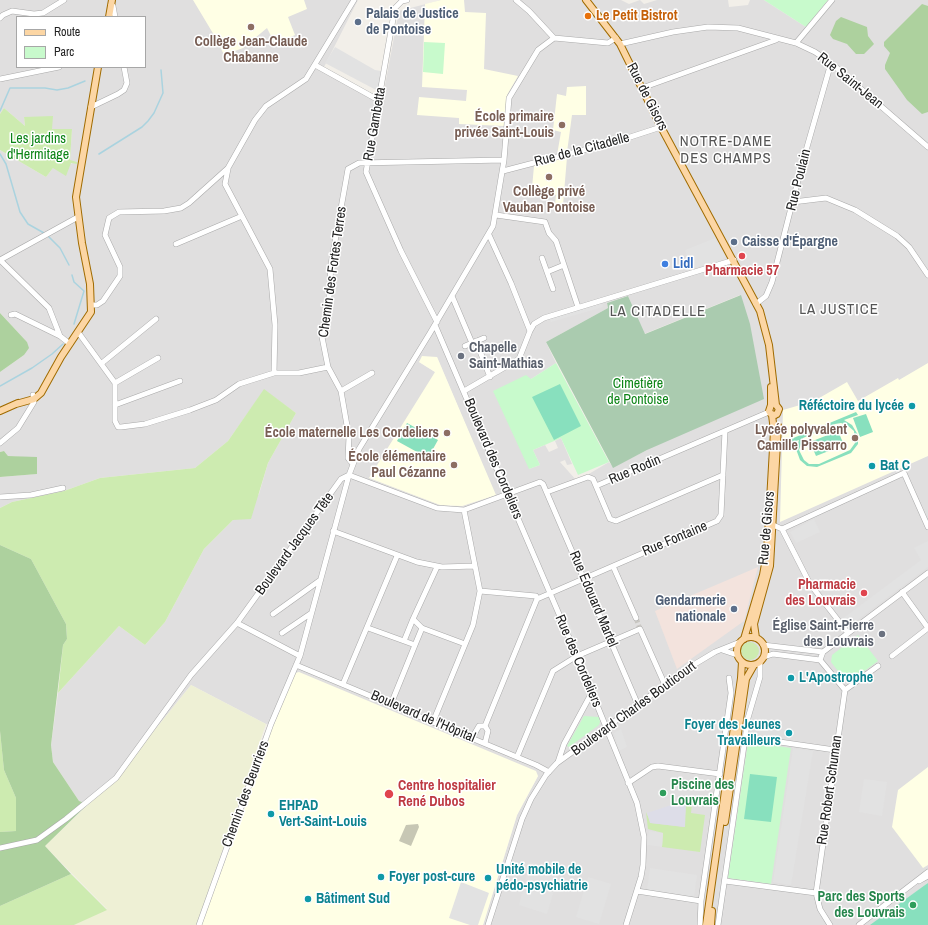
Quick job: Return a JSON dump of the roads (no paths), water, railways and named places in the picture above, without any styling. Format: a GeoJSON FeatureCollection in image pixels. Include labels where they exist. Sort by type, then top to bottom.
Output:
{"type":"FeatureCollection","features":[{"type":"Feature","properties":{"kind":"main road","name":"Rue de Gisors"},"geometry":{"type":"LineString","coordinates":[[586,0],[618,41],[661,127],[734,260],[756,304],[774,405],[779,409],[774,415],[775,424],[767,553],[763,575],[742,640]]}},
{"type":"Feature","properties":{"kind":"main road"},"geometry":{"type":"LineString","coordinates":[[109,16],[111,3]]}},
{"type":"Feature","properties":{"kind":"main road"},"geometry":{"type":"LineString","coordinates":[[2,412],[33,397],[47,383],[59,361],[90,315],[90,287],[76,195],[98,68]]}},
{"type":"Feature","properties":{"kind":"main road"},"geometry":{"type":"LineString","coordinates":[[774,405],[769,408],[774,415]]}},
{"type":"Feature","properties":{"kind":"main road","name":"Rue de Gisors"},"geometry":{"type":"LineString","coordinates":[[756,638],[754,624],[770,566],[778,435],[774,415]]}},
{"type":"Feature","properties":{"kind":"main road"},"geometry":{"type":"LineString","coordinates":[[706,925],[740,691],[742,662],[737,655],[742,640],[756,638],[764,644],[762,659],[754,665],[746,679],[710,925]]}},
{"type":"Feature","properties":{"kind":"main road"},"geometry":{"type":"LineString","coordinates":[[742,662],[754,665]]}},
{"type":"Feature","properties":{"kind":"street"},"geometry":{"type":"LineString","coordinates":[[0,18],[3,15],[12,12],[34,14],[43,13],[64,0]]}},
{"type":"Feature","properties":{"kind":"street"},"geometry":{"type":"LineString","coordinates":[[274,373],[275,325],[270,269],[224,182],[228,168],[255,120],[266,106],[306,79],[354,0]]}},
{"type":"Feature","properties":{"kind":"street","name":"Rue Gambetta"},"geometry":{"type":"LineString","coordinates":[[407,0],[402,1],[395,8],[380,101],[366,172],[401,252],[436,323]]}},
{"type":"Feature","properties":{"kind":"street"},"geometry":{"type":"LineString","coordinates":[[516,0],[529,11],[554,38],[538,50],[509,98],[503,171],[496,215],[489,235],[359,449],[352,463],[349,475],[437,508],[464,510],[540,482],[543,484],[547,492]]}},
{"type":"Feature","properties":{"kind":"street"},"geometry":{"type":"LineString","coordinates":[[796,43],[832,0]]}},
{"type":"Feature","properties":{"kind":"street"},"geometry":{"type":"LineString","coordinates":[[111,3],[115,16]]}},
{"type":"Feature","properties":{"kind":"street","name":"Rue Saint-Jean"},"geometry":{"type":"LineString","coordinates":[[554,38],[608,43],[708,27],[738,28],[796,43],[815,52],[831,63],[928,147]]}},
{"type":"Feature","properties":{"kind":"street"},"geometry":{"type":"LineString","coordinates":[[642,88],[777,39]]}},
{"type":"Feature","properties":{"kind":"street","name":"Rue Poulain"},"geometry":{"type":"LineString","coordinates":[[756,304],[766,296],[772,282],[802,161],[831,63]]}},
{"type":"Feature","properties":{"kind":"street"},"geometry":{"type":"LineString","coordinates":[[315,66],[380,101]]}},
{"type":"Feature","properties":{"kind":"street"},"geometry":{"type":"LineString","coordinates":[[0,79],[54,68]]}},
{"type":"Feature","properties":{"kind":"street"},"geometry":{"type":"LineString","coordinates":[[91,107],[124,90],[127,84],[124,68]]}},
{"type":"Feature","properties":{"kind":"street","name":"Rue de la Citadelle"},"geometry":{"type":"LineString","coordinates":[[503,171],[618,141],[661,127]]}},
{"type":"Feature","properties":{"kind":"street"},"geometry":{"type":"LineString","coordinates":[[368,162],[504,160]]}},
{"type":"Feature","properties":{"kind":"street","name":"Chemin des Fortes Terres"},"geometry":{"type":"LineString","coordinates":[[352,463],[348,458],[349,437],[341,390],[328,367],[322,337],[329,298],[331,264],[348,169],[359,163],[368,162]]}},
{"type":"Feature","properties":{"kind":"street"},"geometry":{"type":"LineString","coordinates":[[91,305],[95,306],[103,301],[120,276],[120,268],[105,235],[109,218],[119,212],[164,211],[181,208],[189,203],[228,168]]}},
{"type":"Feature","properties":{"kind":"street"},"geometry":{"type":"LineString","coordinates":[[793,202],[826,198],[855,210],[897,236],[905,243],[914,252],[928,275]]}},
{"type":"Feature","properties":{"kind":"street"},"geometry":{"type":"LineString","coordinates":[[69,346],[60,336],[49,308],[0,260],[78,215]]}},
{"type":"Feature","properties":{"kind":"street"},"geometry":{"type":"LineString","coordinates":[[496,215],[545,222],[549,233],[556,241],[578,307]]}},
{"type":"Feature","properties":{"kind":"street"},"geometry":{"type":"LineString","coordinates":[[176,244],[242,216]]}},
{"type":"Feature","properties":{"kind":"street"},"geometry":{"type":"LineString","coordinates":[[489,235],[530,331]]}},
{"type":"Feature","properties":{"kind":"street"},"geometry":{"type":"LineString","coordinates":[[542,258],[554,289]]}},
{"type":"Feature","properties":{"kind":"street"},"geometry":{"type":"LineString","coordinates":[[464,391],[490,377],[518,359],[534,324],[544,318],[734,260]]}},
{"type":"Feature","properties":{"kind":"street"},"geometry":{"type":"LineString","coordinates":[[547,272],[564,266]]}},
{"type":"Feature","properties":{"kind":"street"},"geometry":{"type":"LineString","coordinates":[[452,296],[490,377]]}},
{"type":"Feature","properties":{"kind":"street"},"geometry":{"type":"LineString","coordinates":[[11,315],[19,316],[60,336]]}},
{"type":"Feature","properties":{"kind":"street"},"geometry":{"type":"LineString","coordinates":[[102,363],[156,319]]}},
{"type":"Feature","properties":{"kind":"street","name":"Boulevard des Cordeliers"},"geometry":{"type":"LineString","coordinates":[[436,323],[550,594]]}},
{"type":"Feature","properties":{"kind":"street"},"geometry":{"type":"LineString","coordinates":[[78,332],[116,383],[115,405],[118,427],[145,424],[190,410],[216,400],[239,384],[274,373],[299,373],[328,367]]}},
{"type":"Feature","properties":{"kind":"street"},"geometry":{"type":"LineString","coordinates":[[465,346],[484,338]]}},
{"type":"Feature","properties":{"kind":"street"},"geometry":{"type":"LineString","coordinates":[[116,383],[158,358]]}},
{"type":"Feature","properties":{"kind":"street"},"geometry":{"type":"LineString","coordinates":[[341,390],[372,373]]}},
{"type":"Feature","properties":{"kind":"street"},"geometry":{"type":"LineString","coordinates":[[115,405],[180,381]]}},
{"type":"Feature","properties":{"kind":"street"},"geometry":{"type":"LineString","coordinates":[[0,443],[18,428],[34,402],[33,397]]}},
{"type":"Feature","properties":{"kind":"street","name":"Rue Rodin"},"geometry":{"type":"LineString","coordinates":[[547,492],[588,477],[593,479],[596,486],[725,431],[774,415]]}},
{"type":"Feature","properties":{"kind":"street","name":"Rue Fontaine"},"geometry":{"type":"LineString","coordinates":[[537,599],[717,521],[721,514],[725,431]]}},
{"type":"Feature","properties":{"kind":"street"},"geometry":{"type":"LineString","coordinates":[[782,529],[904,473],[928,527]]}},
{"type":"Feature","properties":{"kind":"street","name":"Chemin des Beurriers"},"geometry":{"type":"LineString","coordinates":[[199,925],[271,724],[300,656],[310,614],[349,475]]}},
{"type":"Feature","properties":{"kind":"street","name":"Boulevard Jacques Tête"},"geometry":{"type":"LineString","coordinates":[[0,848],[37,840],[66,819],[116,778],[191,675],[238,623],[341,479],[349,475]]}},
{"type":"Feature","properties":{"kind":"street"},"geometry":{"type":"LineString","coordinates":[[596,486],[610,519],[616,521],[723,475]]}},
{"type":"Feature","properties":{"kind":"street"},"geometry":{"type":"LineString","coordinates":[[0,497],[31,495],[63,488]]}},
{"type":"Feature","properties":{"kind":"street","name":"Rue Edouard Martel"},"geometry":{"type":"LineString","coordinates":[[547,492],[638,705]]}},
{"type":"Feature","properties":{"kind":"street"},"geometry":{"type":"LineString","coordinates":[[433,722],[466,644],[476,615],[480,591],[464,510]]}},
{"type":"Feature","properties":{"kind":"street"},"geometry":{"type":"LineString","coordinates":[[773,525],[782,529],[810,584],[848,633]]}},
{"type":"Feature","properties":{"kind":"street"},"geometry":{"type":"LineString","coordinates":[[333,531],[397,556],[436,567],[475,566]]}},
{"type":"Feature","properties":{"kind":"street"},"geometry":{"type":"LineString","coordinates":[[343,684],[368,628],[397,556]]}},
{"type":"Feature","properties":{"kind":"street"},"geometry":{"type":"LineString","coordinates":[[613,566],[636,618]]}},
{"type":"Feature","properties":{"kind":"street"},"geometry":{"type":"LineString","coordinates":[[404,641],[436,567]]}},
{"type":"Feature","properties":{"kind":"street"},"geometry":{"type":"LineString","coordinates":[[820,660],[823,652],[928,573]]}},
{"type":"Feature","properties":{"kind":"street"},"geometry":{"type":"LineString","coordinates":[[273,614],[319,581]]}},
{"type":"Feature","properties":{"kind":"street"},"geometry":{"type":"LineString","coordinates":[[480,591],[536,596],[537,599],[485,726]]}},
{"type":"Feature","properties":{"kind":"street"},"geometry":{"type":"LineString","coordinates":[[892,656],[928,628],[902,592]]}},
{"type":"Feature","properties":{"kind":"street","name":"Rue des Cordeliers"},"geometry":{"type":"LineString","coordinates":[[550,594],[577,656],[640,813],[644,837],[643,865],[638,891],[626,925]]}},
{"type":"Feature","properties":{"kind":"street"},"geometry":{"type":"LineString","coordinates":[[282,633],[310,614]]}},
{"type":"Feature","properties":{"kind":"street"},"geometry":{"type":"LineString","coordinates":[[413,620],[422,628],[466,644]]}},
{"type":"Feature","properties":{"kind":"street"},"geometry":{"type":"LineString","coordinates":[[238,623],[300,656]]}},
{"type":"Feature","properties":{"kind":"street"},"geometry":{"type":"LineString","coordinates":[[368,628],[415,645]]}},
{"type":"Feature","properties":{"kind":"street"},"geometry":{"type":"LineString","coordinates":[[390,704],[422,628]]}},
{"type":"Feature","properties":{"kind":"street"},"geometry":{"type":"LineString","coordinates":[[517,756],[553,671],[577,656],[610,640],[640,629],[665,685]]}},
{"type":"Feature","properties":{"kind":"street","name":"Boulevard Charles Bouticourt"},"geometry":{"type":"LineString","coordinates":[[488,925],[522,819],[531,800],[549,772],[557,763],[665,685],[714,652],[742,640]]}},
{"type":"Feature","properties":{"kind":"street"},"geometry":{"type":"LineString","coordinates":[[764,644],[823,652]]}},
{"type":"Feature","properties":{"kind":"street"},"geometry":{"type":"LineString","coordinates":[[721,650],[737,655]]}},
{"type":"Feature","properties":{"kind":"street"},"geometry":{"type":"LineString","coordinates":[[718,925],[748,718],[760,677],[762,659],[772,654],[820,660],[845,690],[878,666]]}},
{"type":"Feature","properties":{"kind":"street","name":"Boulevard de l'Hôpital"},"geometry":{"type":"LineString","coordinates":[[296,665],[517,756],[549,772]]}},
{"type":"Feature","properties":{"kind":"street"},"geometry":{"type":"LineString","coordinates":[[700,925],[701,901],[731,693],[730,678]]}},
{"type":"Feature","properties":{"kind":"street","name":"Rue Robert Schuman"},"geometry":{"type":"LineString","coordinates":[[830,925],[820,908],[816,893],[835,750],[845,690]]}},
{"type":"Feature","properties":{"kind":"street"},"geometry":{"type":"LineString","coordinates":[[731,693],[740,691]]}},
{"type":"Feature","properties":{"kind":"street"},"geometry":{"type":"LineString","coordinates":[[557,763],[564,744],[592,694]]}},
{"type":"Feature","properties":{"kind":"street"},"geometry":{"type":"LineString","coordinates":[[472,738],[479,726],[485,726]]}},
{"type":"Feature","properties":{"kind":"street"},"geometry":{"type":"LineString","coordinates":[[485,726],[488,731],[485,743]]}},
{"type":"Feature","properties":{"kind":"street"},"geometry":{"type":"LineString","coordinates":[[745,737],[835,750]]}},
{"type":"Feature","properties":{"kind":"street"},"geometry":{"type":"LineString","coordinates":[[628,783],[652,767],[658,766],[720,774]]}},
{"type":"Feature","properties":{"kind":"street"},"geometry":{"type":"LineString","coordinates":[[859,925],[928,872]]}},
{"type":"Feature","properties":{"kind":"street"},"geometry":{"type":"LineString","coordinates":[[918,881],[928,876]]}},
{"type":"Feature","properties":{"kind":"street"},"geometry":{"type":"LineString","coordinates":[[725,881],[816,893]]}},
{"type":"Feature","properties":{"kind":"street"},"geometry":{"type":"LineString","coordinates":[[638,891],[701,901]]}},
{"type":"Feature","properties":{"kind":"waterway"},"geometry":{"type":"LineString","coordinates":[[99,154],[142,127],[154,113],[163,93],[161,70]]}},
{"type":"Feature","properties":{"kind":"waterway"},"geometry":{"type":"LineString","coordinates":[[0,111],[10,88],[45,88],[57,90],[68,88],[85,81]]}},
{"type":"Feature","properties":{"kind":"waterway"},"geometry":{"type":"LineString","coordinates":[[0,154],[6,164],[20,212],[28,224],[44,233]]}},
{"type":"Feature","properties":{"kind":"waterway"},"geometry":{"type":"LineString","coordinates":[[48,236],[60,248],[69,265]]}},
{"type":"Feature","properties":{"kind":"waterway"},"geometry":{"type":"LineString","coordinates":[[72,275],[74,282],[84,291],[74,324]]}},
{"type":"Feature","properties":{"kind":"waterway"},"geometry":{"type":"LineString","coordinates":[[0,386],[32,368],[63,344]]}},
{"type":"Feature","properties":{"kind":"tunnel"},"geometry":{"type":"LineString","coordinates":[[636,618],[640,629]]}},
{"type":"Feature","properties":{"kind":"place","name":"Le Petit Bistrot"},"geometry":{"type":"Point","coordinates":[588,16]}},
{"type":"Feature","properties":{"kind":"place","name":"Palais de Justice de Pontoise"},"geometry":{"type":"Point","coordinates":[358,22]}},
{"type":"Feature","properties":{"kind":"place","name":"Collège Jean-Claude Chabanne"},"geometry":{"type":"Point","coordinates":[251,27]}},
{"type":"Feature","properties":{"kind":"place","name":"École primaire privée Saint-Louis"},"geometry":{"type":"Point","coordinates":[562,125]}},
{"type":"Feature","properties":{"kind":"place","name":"Collège privé Vauban Pontoise"},"geometry":{"type":"Point","coordinates":[549,177]}},
{"type":"Feature","properties":{"kind":"place","name":"Caisse d'Épargne"},"geometry":{"type":"Point","coordinates":[734,242]}},
{"type":"Feature","properties":{"kind":"place","name":"Pharmacie 57"},"geometry":{"type":"Point","coordinates":[742,256]}},
{"type":"Feature","properties":{"kind":"place","name":"Lidl"},"geometry":{"type":"Point","coordinates":[665,264]}},
{"type":"Feature","properties":{"kind":"place","name":"Chapelle Saint-Mathias"},"geometry":{"type":"Point","coordinates":[461,356]}},
{"type":"Feature","properties":{"kind":"place","name":"Réféctoire du lycée"},"geometry":{"type":"Point","coordinates":[912,406]}},
{"type":"Feature","properties":{"kind":"place","name":"École maternelle Les Cordeliers"},"geometry":{"type":"Point","coordinates":[447,433]}},
{"type":"Feature","properties":{"kind":"place","name":"Lycée polyvalent Camille Pissarro"},"geometry":{"type":"Point","coordinates":[855,438]}},
{"type":"Feature","properties":{"kind":"place","name":"École élémentaire Paul Cézanne"},"geometry":{"type":"Point","coordinates":[454,465]}},
{"type":"Feature","properties":{"kind":"place","name":"Bat C"},"geometry":{"type":"Point","coordinates":[872,466]}},
{"type":"Feature","properties":{"kind":"place","name":"Pharmacie des Louvrais"},"geometry":{"type":"Point","coordinates":[864,593]}},
{"type":"Feature","properties":{"kind":"place","name":"Gendarmerie nationale"},"geometry":{"type":"Point","coordinates":[734,609]}},
{"type":"Feature","properties":{"kind":"place","name":"Église Saint-Pierre des Louvrais"},"geometry":{"type":"Point","coordinates":[882,634]}},
{"type":"Feature","properties":{"kind":"place","name":"L'Apostrophe"},"geometry":{"type":"Point","coordinates":[791,678]}},
{"type":"Feature","properties":{"kind":"place","name":"Foyer des Jeunes Travailleurs"},"geometry":{"type":"Point","coordinates":[789,733]}},
{"type":"Feature","properties":{"kind":"place","name":"Piscine des Louvrais"},"geometry":{"type":"Point","coordinates":[663,793]}},
{"type":"Feature","properties":{"kind":"place","name":"Centre hospitalier René Dubos"},"geometry":{"type":"Point","coordinates":[389,794]}},
{"type":"Feature","properties":{"kind":"place","name":"EHPAD Vert-Saint-Louis"},"geometry":{"type":"Point","coordinates":[271,814]}},
{"type":"Feature","properties":{"kind":"place","name":"Foyer post-cure"},"geometry":{"type":"Point","coordinates":[381,877]}},
{"type":"Feature","properties":{"kind":"place","name":"Unité mobile de pédo-psychiatrie"},"geometry":{"type":"Point","coordinates":[488,878]}},
{"type":"Feature","properties":{"kind":"place","name":"Bâtiment Sud"},"geometry":{"type":"Point","coordinates":[308,899]}},
{"type":"Feature","properties":{"kind":"place","name":"Parc des Sports des Louvrais"},"geometry":{"type":"Point","coordinates":[913,905]}},
{"type":"Feature","properties":{"kind":"district","name":"NOTRE-DAME DES CHAMPS"},"geometry":{"type":"Point","coordinates":[726,150]}},
{"type":"Feature","properties":{"kind":"district","name":"LA JUSTICE"},"geometry":{"type":"Point","coordinates":[839,310]}},
{"type":"Feature","properties":{"kind":"district","name":"LA CITADELLE"},"geometry":{"type":"Point","coordinates":[658,312]}},
{"type":"Feature","properties":{"kind":"park label","name":"Les jardins d'Hermitage"},"geometry":{"type":"Point","coordinates":[38,148]}},
{"type":"Feature","properties":{"kind":"park label","name":"Cimetière de Pontoise"},"geometry":{"type":"Point","coordinates":[638,392]}}]}
